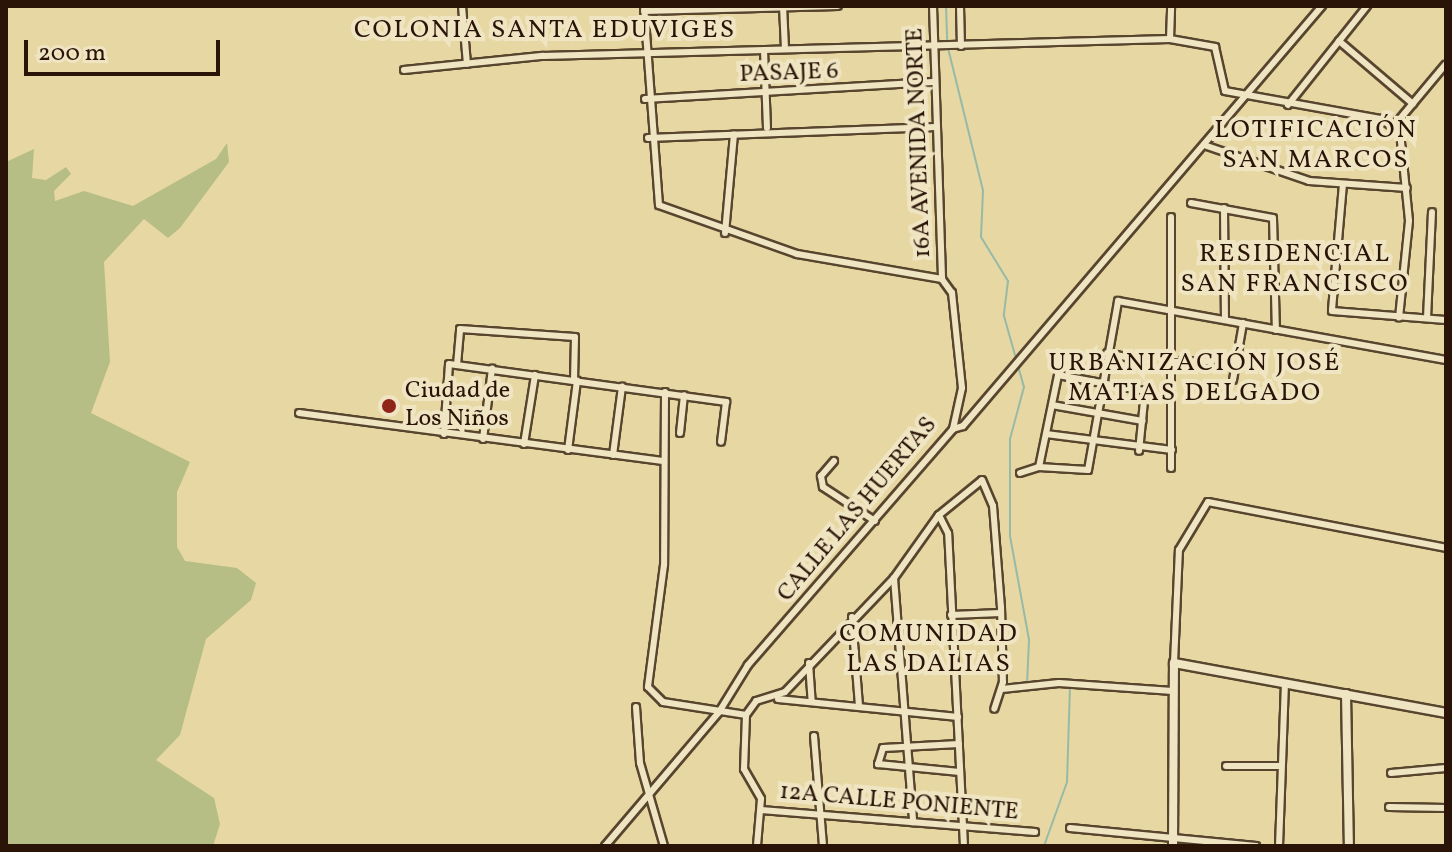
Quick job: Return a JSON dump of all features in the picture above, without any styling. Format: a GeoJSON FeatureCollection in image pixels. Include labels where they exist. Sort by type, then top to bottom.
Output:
{"type":"FeatureCollection","features":[{"type":"Feature","properties":{"kind":"street"},"geometry":{"type":"LineString","coordinates":[[462,6],[467,64]]}},
{"type":"Feature","properties":{"kind":"street"},"geometry":{"type":"LineString","coordinates":[[783,6],[785,49]]}},
{"type":"Feature","properties":{"kind":"street"},"geometry":{"type":"LineString","coordinates":[[838,6],[644,9],[645,99],[655,200],[671,213],[725,233],[850,265],[942,279]]}},
{"type":"Feature","properties":{"kind":"street","name":"16A AVENIDA NORTE"},"geometry":{"type":"LineString","coordinates":[[933,6],[930,47],[945,220],[942,279]]}},
{"type":"Feature","properties":{"kind":"street"},"geometry":{"type":"LineString","coordinates":[[960,6],[961,46]]}},
{"type":"Feature","properties":{"kind":"street"},"geometry":{"type":"LineString","coordinates":[[1170,39],[1171,6]]}},
{"type":"Feature","properties":{"kind":"street"},"geometry":{"type":"LineString","coordinates":[[953,429],[1204,145],[1322,6]]}},
{"type":"Feature","properties":{"kind":"street"},"geometry":{"type":"LineString","coordinates":[[1288,105],[1367,6]]}},
{"type":"Feature","properties":{"kind":"street"},"geometry":{"type":"LineString","coordinates":[[404,70],[644,54],[785,49],[1170,39],[1218,48],[1225,91],[1242,99],[1394,126],[1403,137],[1407,188],[1399,317]]}},
{"type":"Feature","properties":{"kind":"street"},"geometry":{"type":"LineString","coordinates":[[1339,41],[1413,104]]}},
{"type":"Feature","properties":{"kind":"street"},"geometry":{"type":"LineString","coordinates":[[764,50],[767,128]]}},
{"type":"Feature","properties":{"kind":"street"},"geometry":{"type":"LineString","coordinates":[[1394,126],[1445,65]]}},
{"type":"Feature","properties":{"kind":"street","name":"PASAJE 6"},"geometry":{"type":"LineString","coordinates":[[645,99],[932,82]]}},
{"type":"Feature","properties":{"kind":"street"},"geometry":{"type":"LineString","coordinates":[[648,138],[734,134],[767,128],[878,134],[936,127]]}},
{"type":"Feature","properties":{"kind":"street"},"geometry":{"type":"LineString","coordinates":[[725,233],[734,134]]}},
{"type":"Feature","properties":{"kind":"street"},"geometry":{"type":"LineString","coordinates":[[1204,145],[1309,181],[1407,188]]}},
{"type":"Feature","properties":{"kind":"street"},"geometry":{"type":"LineString","coordinates":[[1343,184],[1332,311],[1446,320]]}},
{"type":"Feature","properties":{"kind":"street"},"geometry":{"type":"LineString","coordinates":[[1191,203],[1273,218],[1276,330]]}},
{"type":"Feature","properties":{"kind":"street"},"geometry":{"type":"LineString","coordinates":[[1224,208],[1225,320]]}},
{"type":"Feature","properties":{"kind":"street"},"geometry":{"type":"LineString","coordinates":[[1427,318],[1432,212]]}},
{"type":"Feature","properties":{"kind":"street"},"geometry":{"type":"LineString","coordinates":[[1171,217],[1171,468]]}},
{"type":"Feature","properties":{"kind":"street","name":"CALLE LAS HUERTAS"},"geometry":{"type":"LineString","coordinates":[[605,846],[719,712],[748,665],[953,429],[962,388],[952,293],[942,279]]}},
{"type":"Feature","properties":{"kind":"street"},"geometry":{"type":"LineString","coordinates":[[1020,473],[1039,467],[1088,470],[1101,382],[1118,301],[1446,360]]}},
{"type":"Feature","properties":{"kind":"street"},"geometry":{"type":"LineString","coordinates":[[1233,380],[1243,323]]}},
{"type":"Feature","properties":{"kind":"street"},"geometry":{"type":"LineString","coordinates":[[457,365],[460,329],[575,337],[576,380],[568,450]]}},
{"type":"Feature","properties":{"kind":"street"},"geometry":{"type":"LineString","coordinates":[[1107,353],[1145,361]]}},
{"type":"Feature","properties":{"kind":"street"},"geometry":{"type":"LineString","coordinates":[[1171,362],[1212,361]]}},
{"type":"Feature","properties":{"kind":"street"},"geometry":{"type":"LineString","coordinates":[[444,434],[449,364],[726,402],[721,442]]}},
{"type":"Feature","properties":{"kind":"street"},"geometry":{"type":"LineString","coordinates":[[483,439],[492,369]]}},
{"type":"Feature","properties":{"kind":"street"},"geometry":{"type":"LineString","coordinates":[[524,444],[535,375]]}},
{"type":"Feature","properties":{"kind":"street"},"geometry":{"type":"LineString","coordinates":[[1039,467],[1058,375],[1145,391],[1139,451]]}},
{"type":"Feature","properties":{"kind":"street"},"geometry":{"type":"LineString","coordinates":[[613,455],[622,387]]}},
{"type":"Feature","properties":{"kind":"street"},"geometry":{"type":"LineString","coordinates":[[665,392],[664,565],[648,687],[657,700],[746,715]]}},
{"type":"Feature","properties":{"kind":"street"},"geometry":{"type":"LineString","coordinates":[[680,433],[684,395]]}},
{"type":"Feature","properties":{"kind":"street"},"geometry":{"type":"LineString","coordinates":[[1052,405],[1143,421]]}},
{"type":"Feature","properties":{"kind":"street"},"geometry":{"type":"LineString","coordinates":[[299,413],[663,461]]}},
{"type":"Feature","properties":{"kind":"street"},"geometry":{"type":"LineString","coordinates":[[1046,434],[1139,451],[1172,450]]}},
{"type":"Feature","properties":{"kind":"street"},"geometry":{"type":"LineString","coordinates":[[834,461],[821,476],[823,487],[875,521]]}},
{"type":"Feature","properties":{"kind":"street"},"geometry":{"type":"LineString","coordinates":[[775,698],[894,578],[939,515],[982,480],[987,485],[1001,613],[1002,689],[994,709]]}},
{"type":"Feature","properties":{"kind":"street"},"geometry":{"type":"LineString","coordinates":[[1173,842],[1173,691],[1179,550],[1208,502],[1446,548]]}},
{"type":"Feature","properties":{"kind":"street"},"geometry":{"type":"LineString","coordinates":[[939,515],[948,533],[964,846]]}},
{"type":"Feature","properties":{"kind":"street"},"geometry":{"type":"LineString","coordinates":[[894,578],[907,712],[913,822]]}},
{"type":"Feature","properties":{"kind":"street"},"geometry":{"type":"LineString","coordinates":[[951,615],[1001,613]]}},
{"type":"Feature","properties":{"kind":"street"},"geometry":{"type":"LineString","coordinates":[[852,617],[859,705]]}},
{"type":"Feature","properties":{"kind":"street"},"geometry":{"type":"LineString","coordinates":[[809,663],[812,702]]}},
{"type":"Feature","properties":{"kind":"street"},"geometry":{"type":"LineString","coordinates":[[1174,663],[1446,713]]}},
{"type":"Feature","properties":{"kind":"street"},"geometry":{"type":"LineString","coordinates":[[1002,689],[1059,683],[1173,691]]}},
{"type":"Feature","properties":{"kind":"street"},"geometry":{"type":"LineString","coordinates":[[1279,846],[1285,684]]}},
{"type":"Feature","properties":{"kind":"street"},"geometry":{"type":"LineString","coordinates":[[1346,694],[1349,846]]}},
{"type":"Feature","properties":{"kind":"street"},"geometry":{"type":"LineString","coordinates":[[757,846],[761,810],[743,760],[746,715],[756,701],[775,698],[958,717]]}},
{"type":"Feature","properties":{"kind":"street"},"geometry":{"type":"LineString","coordinates":[[636,707],[649,794],[664,846]]}},
{"type":"Feature","properties":{"kind":"street"},"geometry":{"type":"LineString","coordinates":[[814,736],[823,846]]}},
{"type":"Feature","properties":{"kind":"street"},"geometry":{"type":"LineString","coordinates":[[959,744],[883,748],[878,764],[910,773],[960,772]]}},
{"type":"Feature","properties":{"kind":"street"},"geometry":{"type":"LineString","coordinates":[[1226,766],[1281,766]]}},
{"type":"Feature","properties":{"kind":"street"},"geometry":{"type":"LineString","coordinates":[[1391,773],[1446,768]]}},
{"type":"Feature","properties":{"kind":"street"},"geometry":{"type":"LineString","coordinates":[[1389,807],[1446,808]]}},
{"type":"Feature","properties":{"kind":"street","name":"12A CALLE PONIENTE"},"geometry":{"type":"LineString","coordinates":[[761,810],[1035,832]]}},
{"type":"Feature","properties":{"kind":"street"},"geometry":{"type":"LineString","coordinates":[[1070,828],[1173,842],[1256,846]]}},
{"type":"Feature","properties":{"kind":"green space"},"geometry":{"type":"Polygon","coordinates":[[[227,143],[229,162],[180,228],[168,238],[144,219],[104,262],[110,362],[91,413],[190,462],[177,492],[177,547],[185,561],[237,568],[256,583],[251,600],[206,639],[180,735],[156,760],[214,798],[220,824],[213,846],[6,846],[6,162],[34,149],[32,178],[46,180],[66,167],[71,174],[54,191],[55,201],[84,191],[133,206],[216,159],[227,143]]]}},
{"type":"Feature","properties":{"kind":"waterway"},"geometry":{"type":"LineString","coordinates":[[946,6],[947,41]]}},
{"type":"Feature","properties":{"kind":"waterway"},"geometry":{"type":"LineString","coordinates":[[948,48],[983,191],[981,237],[1008,281],[1004,316],[1024,387],[1010,439],[1010,536],[1029,640],[1027,684]]}},
{"type":"Feature","properties":{"kind":"waterway"},"geometry":{"type":"LineString","coordinates":[[1044,846],[1067,782],[1070,688]]}},
{"type":"Feature","properties":{"kind":"place","name":"Ciudad de Los Niños"},"geometry":{"type":"Point","coordinates":[389,406]}},
{"type":"Feature","properties":{"kind":"district","name":"COLONIA SANTA EDUVIGES"},"geometry":{"type":"Point","coordinates":[545,31]}},
{"type":"Feature","properties":{"kind":"district","name":"LOTIFICACIÓN SAN MARCOS"},"geometry":{"type":"Point","coordinates":[1316,146]}},
{"type":"Feature","properties":{"kind":"district","name":"RESIDENCIAL SAN FRANCISCO"},"geometry":{"type":"Point","coordinates":[1295,270]}},
{"type":"Feature","properties":{"kind":"district","name":"URBANIZACIÓN JOSÉ MATIAS DELGADO"},"geometry":{"type":"Point","coordinates":[1195,379]}},
{"type":"Feature","properties":{"kind":"district","name":"COMUNIDAD LAS DALIAS"},"geometry":{"type":"Point","coordinates":[929,650]}}]}
